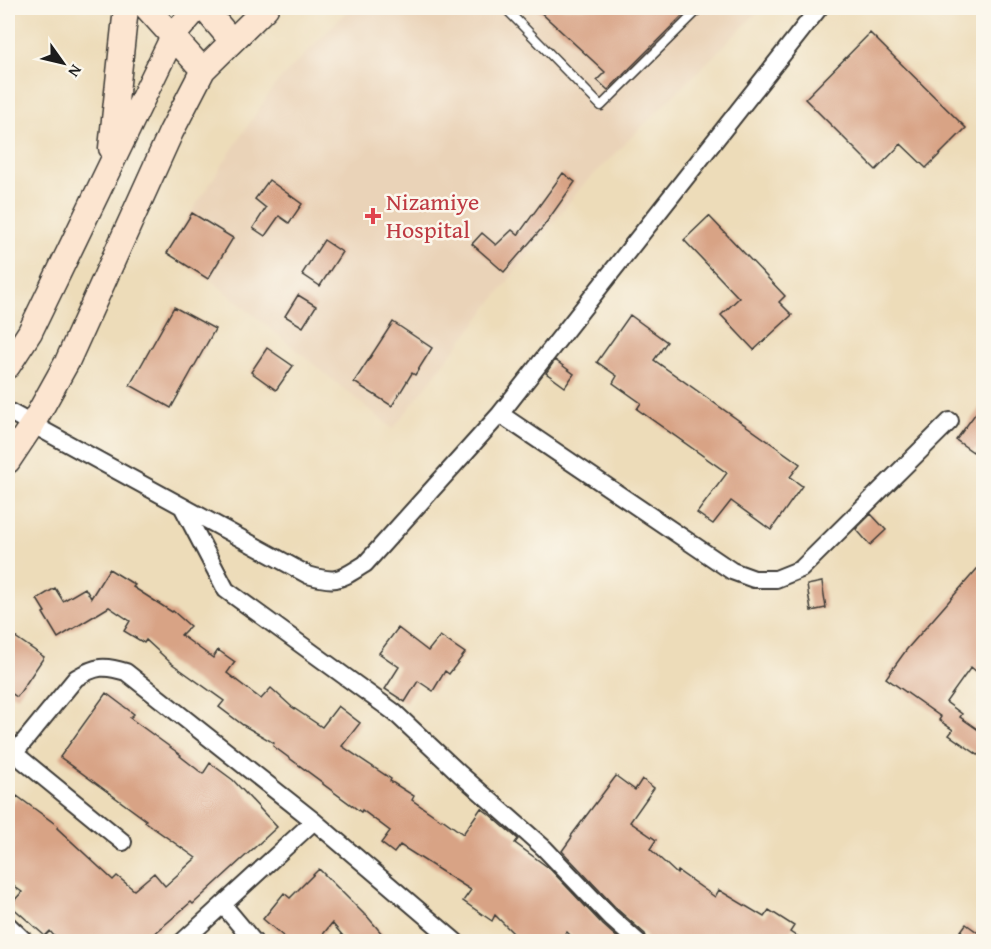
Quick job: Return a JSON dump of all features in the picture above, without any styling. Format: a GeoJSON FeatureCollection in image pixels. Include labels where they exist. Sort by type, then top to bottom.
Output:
{"type":"FeatureCollection","features":[{"type":"Feature","properties":{"kind":"street"},"geometry":{"type":"LineString","coordinates":[[109,166],[126,8]]}},
{"type":"Feature","properties":{"kind":"street"},"geometry":{"type":"LineString","coordinates":[[147,8],[203,70]]}},
{"type":"Feature","properties":{"kind":"street"},"geometry":{"type":"LineString","coordinates":[[8,366],[30,332],[173,36],[197,8]]}},
{"type":"Feature","properties":{"kind":"street"},"geometry":{"type":"LineString","coordinates":[[204,8],[232,41]]}},
{"type":"Feature","properties":{"kind":"street"},"geometry":{"type":"LineString","coordinates":[[8,461],[67,362],[171,132],[203,70],[266,8]]}},
{"type":"Feature","properties":{"kind":"street"},"geometry":{"type":"LineString","coordinates":[[8,411],[308,575],[327,580],[341,579],[365,564],[500,414],[819,8]]}},
{"type":"Feature","properties":{"kind":"street"},"geometry":{"type":"LineString","coordinates":[[500,414],[732,571],[754,579],[776,579],[801,569],[950,420]]}},
{"type":"Feature","properties":{"kind":"street"},"geometry":{"type":"LineString","coordinates":[[182,506],[226,590],[394,712],[544,848],[611,918],[638,942]]}},
{"type":"Feature","properties":{"kind":"street"},"geometry":{"type":"LineString","coordinates":[[123,842],[11,757],[76,678],[91,669],[110,667],[126,672],[314,821],[456,942]]}},
{"type":"Feature","properties":{"kind":"street"},"geometry":{"type":"LineString","coordinates":[[182,942],[314,821]]}},
{"type":"Feature","properties":{"kind":"street"},"geometry":{"type":"LineString","coordinates":[[223,905],[254,942]]}},
{"type":"Feature","properties":{"kind":"street"},"geometry":{"type":"LineString","coordinates":[[8,925],[26,942]]}},
{"type":"Feature","properties":{"kind":"lane"},"geometry":{"type":"LineString","coordinates":[[505,8],[601,106],[700,8]]}},
{"type":"Feature","properties":{"kind":"shaded area","name":"Nizamiye Hospital"},"geometry":{"type":"Polygon","coordinates":[[[350,8],[762,8],[581,187],[393,429],[169,246],[274,86],[350,8]]]}},
{"type":"Feature","properties":{"kind":"building"},"geometry":{"type":"Polygon","coordinates":[[[536,8],[690,8],[608,90],[597,80],[605,72],[536,8]]]}},
{"type":"Feature","properties":{"kind":"building"},"geometry":{"type":"Polygon","coordinates":[[[870,33],[966,128],[926,168],[901,144],[876,170],[805,99],[870,33]]]}},
{"type":"Feature","properties":{"kind":"building"},"geometry":{"type":"Polygon","coordinates":[[[563,173],[575,182],[543,227],[504,272],[472,244],[482,233],[496,245],[512,230],[518,235],[563,173]]]}},
{"type":"Feature","properties":{"kind":"building"},"geometry":{"type":"Polygon","coordinates":[[[269,180],[302,204],[289,223],[279,216],[265,236],[253,228],[266,208],[255,199],[269,180]]]}},
{"type":"Feature","properties":{"kind":"building"},"geometry":{"type":"Polygon","coordinates":[[[192,213],[233,238],[208,279],[167,253],[192,213]]]}},
{"type":"Feature","properties":{"kind":"building"},"geometry":{"type":"Polygon","coordinates":[[[709,216],[785,296],[779,302],[792,315],[754,350],[721,315],[739,298],[684,240],[709,216]]]}},
{"type":"Feature","properties":{"kind":"building"},"geometry":{"type":"Polygon","coordinates":[[[324,240],[342,252],[320,286],[302,274],[324,240]]]}},
{"type":"Feature","properties":{"kind":"building"},"geometry":{"type":"Polygon","coordinates":[[[298,295],[316,306],[303,327],[285,316],[298,295]]]}},
{"type":"Feature","properties":{"kind":"building"},"geometry":{"type":"Polygon","coordinates":[[[174,307],[215,329],[171,408],[130,385],[174,307]]]}},
{"type":"Feature","properties":{"kind":"building"},"geometry":{"type":"Polygon","coordinates":[[[630,315],[667,342],[654,360],[800,464],[790,477],[802,486],[771,530],[731,501],[713,524],[697,513],[727,473],[637,409],[641,403],[613,383],[617,376],[597,362],[630,315]]]}},
{"type":"Feature","properties":{"kind":"building"},"geometry":{"type":"Polygon","coordinates":[[[393,322],[432,348],[415,375],[412,373],[392,406],[354,382],[393,322]]]}},
{"type":"Feature","properties":{"kind":"building"},"geometry":{"type":"Polygon","coordinates":[[[267,348],[293,366],[276,390],[251,372],[267,348]]]}},
{"type":"Feature","properties":{"kind":"building"},"geometry":{"type":"Polygon","coordinates":[[[555,360],[574,374],[565,387],[546,373],[555,360]]]}},
{"type":"Feature","properties":{"kind":"building"},"geometry":{"type":"Polygon","coordinates":[[[984,402],[984,453],[976,448],[973,452],[956,440],[984,402]]]}},
{"type":"Feature","properties":{"kind":"building"},"geometry":{"type":"Polygon","coordinates":[[[871,514],[886,530],[870,545],[856,529],[871,514]]]}},
{"type":"Feature","properties":{"kind":"building"},"geometry":{"type":"Polygon","coordinates":[[[984,561],[984,678],[971,667],[946,702],[962,714],[960,717],[984,734],[984,759],[949,735],[953,730],[939,720],[941,717],[886,678],[907,649],[984,561]]]}},
{"type":"Feature","properties":{"kind":"building"},"geometry":{"type":"Polygon","coordinates":[[[109,569],[135,585],[133,587],[173,611],[190,626],[181,635],[213,658],[218,650],[235,662],[227,673],[261,699],[271,688],[292,707],[322,727],[338,706],[360,723],[342,746],[414,796],[412,800],[441,820],[463,834],[481,808],[518,839],[515,843],[549,868],[622,942],[577,942],[567,932],[557,942],[522,942],[495,915],[492,921],[463,901],[471,890],[400,845],[394,853],[381,843],[390,831],[323,784],[273,746],[274,743],[243,725],[219,707],[224,701],[171,663],[146,640],[144,643],[124,631],[130,621],[109,607],[58,638],[37,599],[55,588],[63,601],[85,588],[91,598],[109,569]]]}},
{"type":"Feature","properties":{"kind":"building"},"geometry":{"type":"Polygon","coordinates":[[[822,582],[826,608],[811,611],[807,585],[822,582]]]}},
{"type":"Feature","properties":{"kind":"building"},"geometry":{"type":"Polygon","coordinates":[[[398,628],[428,651],[440,636],[465,653],[449,674],[445,671],[433,691],[418,681],[405,702],[385,689],[399,667],[379,653],[398,628]]]}},
{"type":"Feature","properties":{"kind":"building"},"geometry":{"type":"Polygon","coordinates":[[[8,632],[44,657],[17,697],[8,691],[8,632]]]}},
{"type":"Feature","properties":{"kind":"building"},"geometry":{"type":"Polygon","coordinates":[[[106,693],[134,714],[130,718],[203,774],[210,763],[233,780],[277,827],[193,904],[191,902],[145,942],[59,942],[50,931],[45,936],[10,905],[22,892],[8,882],[8,809],[17,796],[58,826],[57,828],[113,880],[117,876],[134,890],[154,873],[165,886],[196,858],[60,757],[106,693]]]}},
{"type":"Feature","properties":{"kind":"building"},"geometry":{"type":"Polygon","coordinates":[[[616,776],[635,790],[642,779],[654,788],[630,822],[656,840],[650,849],[677,874],[678,871],[715,897],[719,890],[764,917],[769,910],[794,926],[790,932],[805,942],[648,942],[645,934],[618,910],[562,851],[616,776]]]}},
{"type":"Feature","properties":{"kind":"building"},"geometry":{"type":"Polygon","coordinates":[[[319,869],[366,915],[389,942],[348,942],[332,923],[317,942],[290,942],[263,919],[284,893],[290,898],[319,869]]]}},
{"type":"Feature","properties":{"kind":"building"},"geometry":{"type":"Polygon","coordinates":[[[966,924],[984,937],[984,942],[966,942],[958,935],[966,924]]]}},
{"type":"Feature","properties":{"kind":"place","name":"Nizamiye Hospital"},"geometry":{"type":"Point","coordinates":[373,216]}}]}
